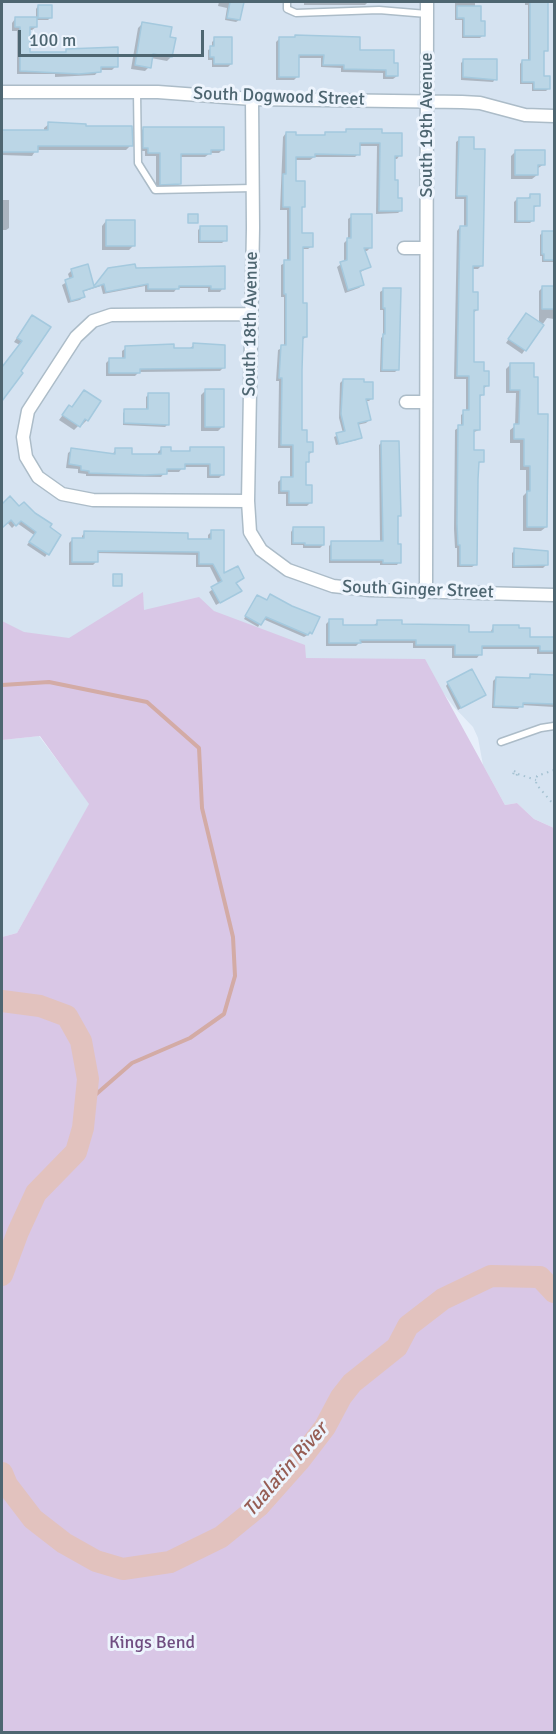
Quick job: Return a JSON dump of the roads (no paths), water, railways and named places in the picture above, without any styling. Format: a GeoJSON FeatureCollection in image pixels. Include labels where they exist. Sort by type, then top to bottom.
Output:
{"type":"FeatureCollection","features":[{"type":"Feature","properties":{"kind":"street","name":"South 19th Avenue"},"geometry":{"type":"LineString","coordinates":[[426,592],[427,8]]}},
{"type":"Feature","properties":{"kind":"street","name":"South Dogwood Street"},"geometry":{"type":"LineString","coordinates":[[2,92],[137,92],[252,99],[427,101],[480,104],[525,115],[555,116]]}},
{"type":"Feature","properties":{"kind":"street","name":"South 18th Avenue"},"geometry":{"type":"LineString","coordinates":[[252,99],[253,188],[248,501],[250,532],[258,546]]}},
{"type":"Feature","properties":{"kind":"street"},"geometry":{"type":"LineString","coordinates":[[404,248],[426,248]]}},
{"type":"Feature","properties":{"kind":"street"},"geometry":{"type":"LineString","coordinates":[[248,501],[93,500],[62,494],[38,477],[26,457],[23,436],[28,411],[76,337],[93,321],[111,315],[251,314]]}},
{"type":"Feature","properties":{"kind":"street"},"geometry":{"type":"LineString","coordinates":[[406,402],[426,402]]}},
{"type":"Feature","properties":{"kind":"street","name":"South Ginger Street"},"geometry":{"type":"LineString","coordinates":[[258,546],[288,570],[333,586],[370,590],[555,595]]}},
{"type":"Feature","properties":{"kind":"lane"},"geometry":{"type":"LineString","coordinates":[[287,2],[287,9],[296,13],[427,8]]}},
{"type":"Feature","properties":{"kind":"lane"},"geometry":{"type":"LineString","coordinates":[[379,10],[380,2]]}},
{"type":"Feature","properties":{"kind":"lane"},"geometry":{"type":"LineString","coordinates":[[137,92],[138,163],[155,190],[253,188]]}},
{"type":"Feature","properties":{"kind":"lane"},"geometry":{"type":"LineString","coordinates":[[501,742],[541,728],[555,726]]}},
{"type":"Feature","properties":{"kind":"waterway"},"geometry":{"type":"LineString","coordinates":[[2,685],[49,682],[147,702],[199,748],[202,808],[233,937],[235,976],[224,1014],[190,1038],[132,1063],[86,1103]]}},
{"type":"Feature","properties":{"kind":"waterway","name":"Tualatin River"},"geometry":{"type":"LineString","coordinates":[[2,1001],[40,1006],[67,1016],[81,1041],[88,1079],[83,1128],[76,1152],[36,1193],[2,1275]]}},
{"type":"Feature","properties":{"kind":"waterway","name":"Tualatin River"},"geometry":{"type":"LineString","coordinates":[[2,1473],[7,1485],[33,1519],[64,1543],[96,1561],[123,1569],[170,1562],[221,1537],[259,1506],[299,1461],[325,1427],[341,1397],[352,1383],[397,1347],[408,1326],[443,1299],[491,1276],[540,1277],[554,1292]]}},
{"type":"Feature","properties":{"kind":"park label","name":"Kings Bend"},"geometry":{"type":"Point","coordinates":[152,1643]}}]}
